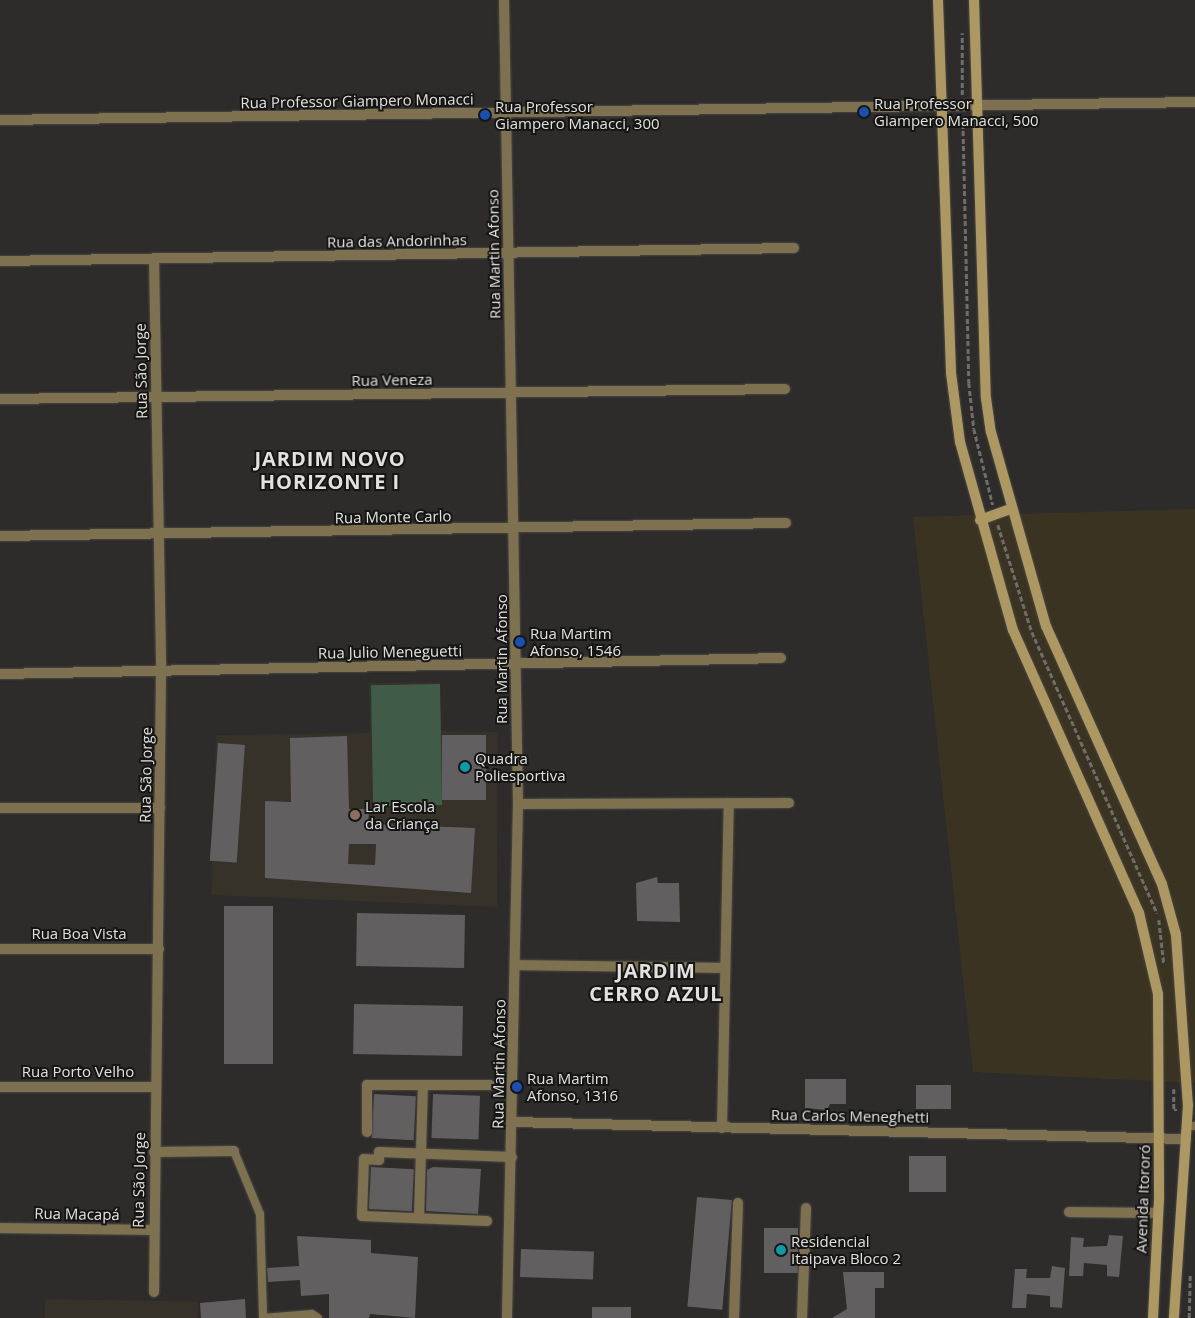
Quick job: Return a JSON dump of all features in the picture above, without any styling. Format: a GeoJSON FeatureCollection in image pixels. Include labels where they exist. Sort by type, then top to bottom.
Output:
{"type":"FeatureCollection","features":[{"type":"Feature","properties":{"kind":"main road","name":"Avenida Itororó"},"geometry":{"type":"LineString","coordinates":[[938,0],[953,407],[980,520],[1013,630],[1145,931],[1158,994],[1160,1138],[1153,1318]]}},
{"type":"Feature","properties":{"kind":"main road"},"geometry":{"type":"LineString","coordinates":[[974,0],[986,398],[1012,509],[1046,626],[1171,908],[1181,979],[1187,1082],[1192,1105],[1191,1126],[1186,1139],[1174,1318]]}},
{"type":"Feature","properties":{"kind":"main road"},"geometry":{"type":"LineString","coordinates":[[980,520],[1012,509]]}},
{"type":"Feature","properties":{"kind":"street","name":"Rua Martin Afonso"},"geometry":{"type":"LineString","coordinates":[[504,0],[508,114],[508,254],[511,393],[516,530],[518,804],[513,1122],[507,1318]]}},
{"type":"Feature","properties":{"kind":"street","name":"Rua Professor Giampero Monacci"},"geometry":{"type":"LineString","coordinates":[[0,120],[508,114],[977,104],[1195,102]]}},
{"type":"Feature","properties":{"kind":"street","name":"Rua das Andorinhas"},"geometry":{"type":"LineString","coordinates":[[0,261],[794,248]]}},
{"type":"Feature","properties":{"kind":"street","name":"Rua São Jorge"},"geometry":{"type":"LineString","coordinates":[[154,258],[162,670],[159,949],[154,1152],[154,1292]]}},
{"type":"Feature","properties":{"kind":"street","name":"Rua Veneza"},"geometry":{"type":"LineString","coordinates":[[0,399],[156,400],[785,389]]}},
{"type":"Feature","properties":{"kind":"street","name":"Rua Monte Carlo"},"geometry":{"type":"LineString","coordinates":[[0,536],[516,530],[786,523]]}},
{"type":"Feature","properties":{"kind":"street","name":"Rua Julio Meneguetti"},"geometry":{"type":"LineString","coordinates":[[0,674],[781,658]]}},
{"type":"Feature","properties":{"kind":"street"},"geometry":{"type":"LineString","coordinates":[[722,1128],[729,803]]}},
{"type":"Feature","properties":{"kind":"street"},"geometry":{"type":"LineString","coordinates":[[518,804],[789,803]]}},
{"type":"Feature","properties":{"kind":"street"},"geometry":{"type":"LineString","coordinates":[[0,808],[160,808]]}},
{"type":"Feature","properties":{"kind":"street","name":"Rua Boa Vista"},"geometry":{"type":"LineString","coordinates":[[0,949],[159,949]]}},
{"type":"Feature","properties":{"kind":"street"},"geometry":{"type":"LineString","coordinates":[[516,965],[725,968]]}},
{"type":"Feature","properties":{"kind":"street"},"geometry":{"type":"LineString","coordinates":[[366,1132],[367,1085],[490,1086]]}},
{"type":"Feature","properties":{"kind":"street"},"geometry":{"type":"LineString","coordinates":[[419,1218],[423,1085]]}},
{"type":"Feature","properties":{"kind":"street","name":"Rua Porto Velho"},"geometry":{"type":"LineString","coordinates":[[0,1087],[156,1087]]}},
{"type":"Feature","properties":{"kind":"street","name":"Rua Carlos Meneghetti"},"geometry":{"type":"LineString","coordinates":[[513,1122],[1186,1139]]}},
{"type":"Feature","properties":{"kind":"street"},"geometry":{"type":"LineString","coordinates":[[154,1152],[234,1151]]}},
{"type":"Feature","properties":{"kind":"street"},"geometry":{"type":"LineString","coordinates":[[487,1221],[362,1216],[364,1159],[379,1160],[380,1152],[512,1157]]}},
{"type":"Feature","properties":{"kind":"street"},"geometry":{"type":"LineString","coordinates":[[734,1318],[738,1203]]}},
{"type":"Feature","properties":{"kind":"street"},"geometry":{"type":"LineString","coordinates":[[802,1318],[806,1208]]}},
{"type":"Feature","properties":{"kind":"street"},"geometry":{"type":"LineString","coordinates":[[1069,1212],[1158,1213]]}},
{"type":"Feature","properties":{"kind":"street","name":"Rua Macapá"},"geometry":{"type":"LineString","coordinates":[[0,1228],[154,1230]]}},
{"type":"Feature","properties":{"kind":"lane"},"geometry":{"type":"LineString","coordinates":[[234,1151],[260,1214],[263,1317],[312,1314],[318,1318]]}},
{"type":"Feature","properties":{"kind":"shaded area"},"geometry":{"type":"Polygon","coordinates":[[[1195,509],[1195,1083],[973,1072],[913,517],[1195,509]]]}},
{"type":"Feature","properties":{"kind":"shaded area","name":"Lar Escola da Criança"},"geometry":{"type":"Polygon","coordinates":[[[440,682],[441,731],[498,732],[497,907],[211,895],[216,735],[370,733],[369,683],[440,682]]]}},
{"type":"Feature","properties":{"kind":"shaded area"},"geometry":{"type":"Polygon","coordinates":[[[45,1299],[198,1302],[198,1318],[45,1318],[45,1299]]]}},
{"type":"Feature","properties":{"kind":"green space"},"geometry":{"type":"Polygon","coordinates":[[[440,684],[442,805],[373,806],[371,685],[440,684]]]}},
{"type":"Feature","properties":{"kind":"building","name":"Quadra Poliesportiva"},"geometry":{"type":"Polygon","coordinates":[[[442,735],[486,735],[486,800],[442,800],[442,735]]]}},
{"type":"Feature","properties":{"kind":"building"},"geometry":{"type":"Polygon","coordinates":[[[347,736],[349,809],[369,809],[368,824],[475,828],[471,893],[265,878],[265,801],[291,802],[290,738],[347,736]],[[349,844],[348,864],[375,865],[376,844],[349,844]]]}},
{"type":"Feature","properties":{"kind":"building"},"geometry":{"type":"Polygon","coordinates":[[[218,743],[245,745],[237,863],[210,861],[218,743]]]}},
{"type":"Feature","properties":{"kind":"building"},"geometry":{"type":"Polygon","coordinates":[[[657,877],[658,883],[679,883],[680,922],[637,921],[636,883],[657,877]]]}},
{"type":"Feature","properties":{"kind":"building"},"geometry":{"type":"Polygon","coordinates":[[[224,906],[273,906],[273,1064],[224,1064],[224,906]]]}},
{"type":"Feature","properties":{"kind":"building"},"geometry":{"type":"Polygon","coordinates":[[[357,913],[465,915],[464,968],[356,966],[357,913]]]}},
{"type":"Feature","properties":{"kind":"building"},"geometry":{"type":"Polygon","coordinates":[[[354,1004],[463,1006],[462,1056],[353,1054],[354,1004]]]}},
{"type":"Feature","properties":{"kind":"building"},"geometry":{"type":"Polygon","coordinates":[[[805,1079],[846,1079],[846,1104],[830,1104],[827,1110],[805,1108],[805,1079]]]}},
{"type":"Feature","properties":{"kind":"building"},"geometry":{"type":"Polygon","coordinates":[[[916,1085],[951,1085],[951,1109],[916,1109],[916,1085]]]}},
{"type":"Feature","properties":{"kind":"building"},"geometry":{"type":"Polygon","coordinates":[[[374,1094],[416,1096],[414,1140],[372,1138],[374,1094]]]}},
{"type":"Feature","properties":{"kind":"building"},"geometry":{"type":"Polygon","coordinates":[[[433,1094],[480,1096],[478,1140],[431,1138],[433,1094]]]}},
{"type":"Feature","properties":{"kind":"building"},"geometry":{"type":"Polygon","coordinates":[[[909,1156],[946,1156],[946,1192],[909,1192],[909,1156]]]}},
{"type":"Feature","properties":{"kind":"building"},"geometry":{"type":"Polygon","coordinates":[[[371,1167],[414,1169],[412,1211],[369,1209],[371,1167]]]}},
{"type":"Feature","properties":{"kind":"building"},"geometry":{"type":"Polygon","coordinates":[[[433,1167],[481,1169],[478,1214],[426,1211],[427,1170],[433,1167]]]}},
{"type":"Feature","properties":{"kind":"building"},"geometry":{"type":"Polygon","coordinates":[[[697,1197],[732,1200],[722,1310],[687,1307],[697,1197]]]}},
{"type":"Feature","properties":{"kind":"building","name":"Residencial Itaipava Bloco 2"},"geometry":{"type":"Polygon","coordinates":[[[764,1228],[798,1228],[798,1273],[764,1273],[764,1228]]]}},
{"type":"Feature","properties":{"kind":"building"},"geometry":{"type":"Polygon","coordinates":[[[1109,1235],[1123,1236],[1119,1277],[1107,1276],[1107,1265],[1084,1263],[1083,1276],[1069,1276],[1071,1237],[1084,1238],[1083,1247],[1107,1246],[1109,1235]]]}},
{"type":"Feature","properties":{"kind":"building"},"geometry":{"type":"Polygon","coordinates":[[[297,1236],[371,1240],[371,1253],[418,1257],[415,1318],[370,1314],[369,1318],[329,1318],[329,1294],[301,1296],[300,1280],[268,1282],[267,1268],[299,1266],[297,1236]]]}},
{"type":"Feature","properties":{"kind":"building"},"geometry":{"type":"Polygon","coordinates":[[[521,1249],[594,1252],[593,1280],[520,1277],[521,1249]]]}},
{"type":"Feature","properties":{"kind":"building"},"geometry":{"type":"Polygon","coordinates":[[[1052,1266],[1065,1268],[1062,1308],[1050,1307],[1050,1296],[1027,1294],[1026,1308],[1012,1308],[1015,1269],[1027,1269],[1026,1278],[1050,1278],[1052,1266]]]}},
{"type":"Feature","properties":{"kind":"building"},"geometry":{"type":"Polygon","coordinates":[[[843,1272],[884,1272],[884,1288],[875,1288],[875,1318],[832,1318],[847,1309],[843,1272]]]}},
{"type":"Feature","properties":{"kind":"building"},"geometry":{"type":"Polygon","coordinates":[[[245,1299],[246,1318],[201,1318],[200,1303],[245,1299]]]}},
{"type":"Feature","properties":{"kind":"building"},"geometry":{"type":"Polygon","coordinates":[[[592,1307],[631,1307],[631,1318],[592,1318],[592,1307]]]}},
{"type":"Feature","properties":{"kind":"place","name":"Rua Professor Giampero Manacci, 500"},"geometry":{"type":"Point","coordinates":[864,112]}},
{"type":"Feature","properties":{"kind":"place","name":"Rua Professor Giampero Manacci, 300"},"geometry":{"type":"Point","coordinates":[485,115]}},
{"type":"Feature","properties":{"kind":"place","name":"Rua Martim Afonso, 1546"},"geometry":{"type":"Point","coordinates":[520,642]}},
{"type":"Feature","properties":{"kind":"place","name":"Quadra Poliesportiva"},"geometry":{"type":"Point","coordinates":[465,767]}},
{"type":"Feature","properties":{"kind":"place","name":"Lar Escola da Criança"},"geometry":{"type":"Point","coordinates":[355,815]}},
{"type":"Feature","properties":{"kind":"place","name":"Rua Martim Afonso, 1316"},"geometry":{"type":"Point","coordinates":[517,1087]}},
{"type":"Feature","properties":{"kind":"place","name":"Residencial Itaipava Bloco 2"},"geometry":{"type":"Point","coordinates":[781,1250]}},
{"type":"Feature","properties":{"kind":"district","name":"JARDIM NOVO HORIZONTE I"},"geometry":{"type":"Point","coordinates":[330,470]}},
{"type":"Feature","properties":{"kind":"district","name":"JARDIM CERRO AZUL"},"geometry":{"type":"Point","coordinates":[656,982]}}]}
